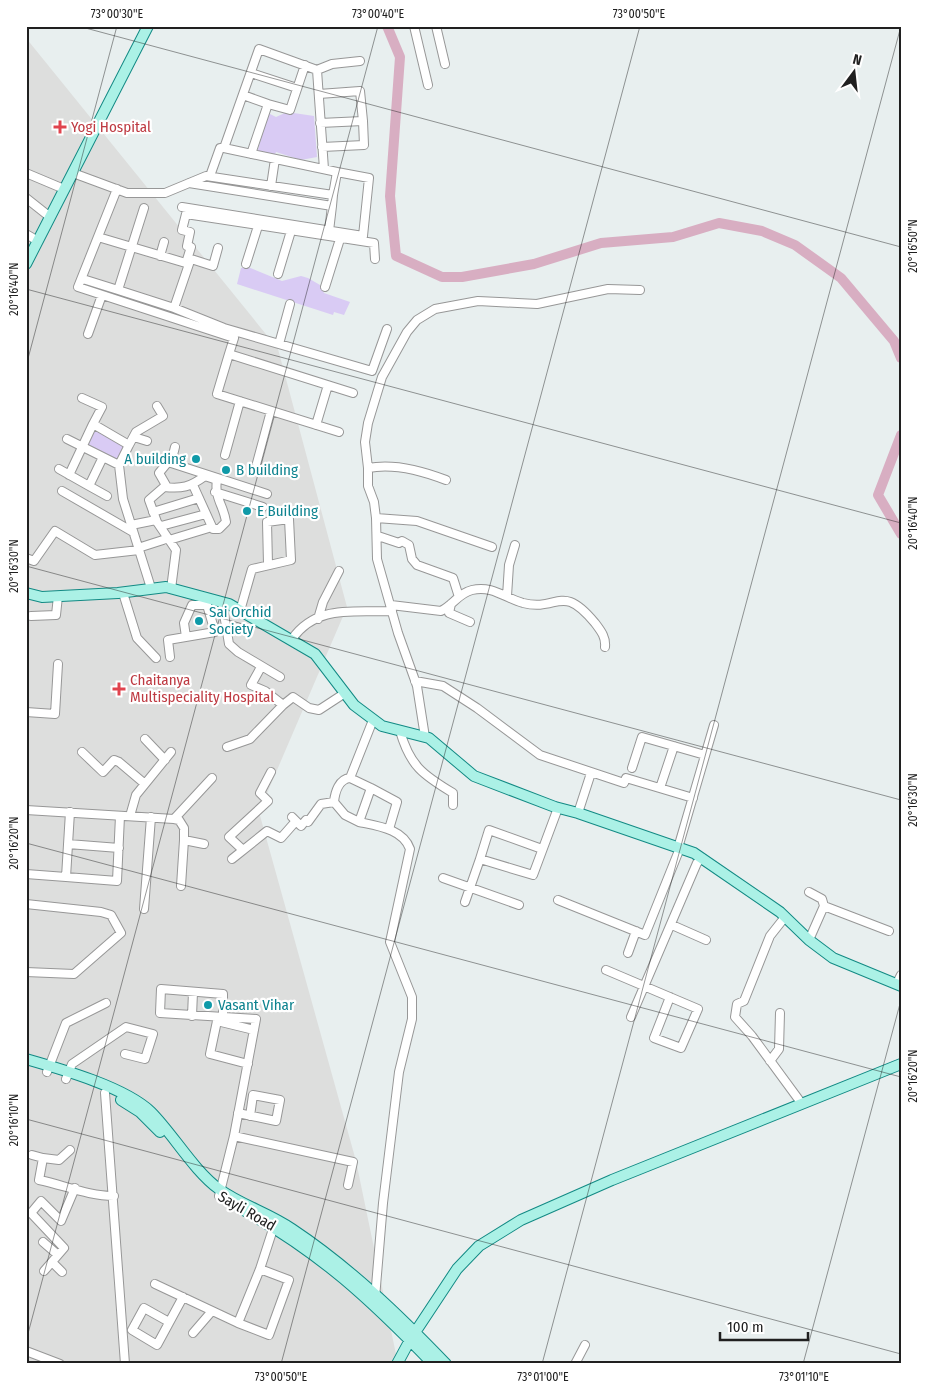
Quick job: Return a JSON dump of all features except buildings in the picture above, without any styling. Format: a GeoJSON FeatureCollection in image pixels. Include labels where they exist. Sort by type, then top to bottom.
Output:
{"type":"FeatureCollection","features":[{"type":"Feature","properties":{"kind":"main road"},"geometry":{"type":"LineString","coordinates":[[26,264],[148,26]]}},
{"type":"Feature","properties":{"kind":"main road"},"geometry":{"type":"LineString","coordinates":[[26,592],[42,597],[123,593],[151,588],[171,589],[206,602],[222,602],[292,639],[315,654],[354,705],[382,726],[429,738],[474,776],[558,808],[578,812],[702,858],[785,917],[809,940],[833,958],[899,981]]}},
{"type":"Feature","properties":{"kind":"main road"},"geometry":{"type":"LineString","coordinates":[[26,1058],[48,1069]]}},
{"type":"Feature","properties":{"kind":"main road","name":"Sayli Road"},"geometry":{"type":"LineString","coordinates":[[26,1065],[48,1069],[68,1076],[123,1100],[140,1112],[219,1193],[274,1226],[327,1263],[412,1336],[433,1364]]}},
{"type":"Feature","properties":{"kind":"main road"},"geometry":{"type":"LineString","coordinates":[[397,1364],[412,1336],[457,1269],[479,1246],[521,1220],[612,1180],[900,1066]]}},
{"type":"Feature","properties":{"kind":"main road"},"geometry":{"type":"LineString","coordinates":[[68,1076],[121,1093],[144,1107],[219,1193],[294,1230],[341,1264],[376,1294],[412,1336],[446,1364]]}},
{"type":"Feature","properties":{"kind":"street"},"geometry":{"type":"LineString","coordinates":[[414,26],[428,85]]}},
{"type":"Feature","properties":{"kind":"street"},"geometry":{"type":"LineString","coordinates":[[436,26],[445,64]]}},
{"type":"Feature","properties":{"kind":"street"},"geometry":{"type":"LineString","coordinates":[[224,148],[259,49],[317,70],[332,64],[360,61]]}},
{"type":"Feature","properties":{"kind":"street"},"geometry":{"type":"LineString","coordinates":[[243,95],[290,110],[305,65]]}},
{"type":"Feature","properties":{"kind":"street"},"geometry":{"type":"LineString","coordinates":[[317,70],[324,169]]}},
{"type":"Feature","properties":{"kind":"street"},"geometry":{"type":"LineString","coordinates":[[251,72],[297,88]]}},
{"type":"Feature","properties":{"kind":"street"},"geometry":{"type":"LineString","coordinates":[[318,94],[360,91],[363,121],[364,145],[322,147]]}},
{"type":"Feature","properties":{"kind":"street"},"geometry":{"type":"LineString","coordinates":[[251,154],[268,104]]}},
{"type":"Feature","properties":{"kind":"street"},"geometry":{"type":"LineString","coordinates":[[320,122],[363,121]]}},
{"type":"Feature","properties":{"kind":"street"},"geometry":{"type":"LineString","coordinates":[[182,207],[363,236],[370,178],[224,148],[220,148],[210,176]]}},
{"type":"Feature","properties":{"kind":"street"},"geometry":{"type":"LineString","coordinates":[[271,186],[275,159]]}},
{"type":"Feature","properties":{"kind":"street"},"geometry":{"type":"LineString","coordinates":[[328,231],[337,172]]}},
{"type":"Feature","properties":{"kind":"street"},"geometry":{"type":"LineString","coordinates":[[26,173],[64,189]]}},
{"type":"Feature","properties":{"kind":"street"},"geometry":{"type":"LineString","coordinates":[[73,173],[127,193],[165,193],[187,183],[210,176],[333,195]]}},
{"type":"Feature","properties":{"kind":"street"},"geometry":{"type":"LineString","coordinates":[[187,183],[332,206]]}},
{"type":"Feature","properties":{"kind":"street"},"geometry":{"type":"LineString","coordinates":[[117,190],[78,287],[234,338],[217,394],[338,432]]}},
{"type":"Feature","properties":{"kind":"street"},"geometry":{"type":"LineString","coordinates":[[26,198],[50,217]]}},
{"type":"Feature","properties":{"kind":"street"},"geometry":{"type":"LineString","coordinates":[[118,290],[144,208]]}},
{"type":"Feature","properties":{"kind":"street"},"geometry":{"type":"LineString","coordinates":[[174,308],[189,264],[187,261],[191,247],[187,246],[190,232],[182,230],[186,214],[374,243],[375,259]]}},
{"type":"Feature","properties":{"kind":"street"},"geometry":{"type":"LineString","coordinates":[[246,264],[258,226]]}},
{"type":"Feature","properties":{"kind":"street"},"geometry":{"type":"LineString","coordinates":[[278,274],[291,231]]}},
{"type":"Feature","properties":{"kind":"street"},"geometry":{"type":"LineString","coordinates":[[26,234],[38,241]]}},
{"type":"Feature","properties":{"kind":"street"},"geometry":{"type":"LineString","coordinates":[[98,237],[160,256],[213,266],[218,248]]}},
{"type":"Feature","properties":{"kind":"street"},"geometry":{"type":"LineString","coordinates":[[325,287],[340,239]]}},
{"type":"Feature","properties":{"kind":"street"},"geometry":{"type":"LineString","coordinates":[[160,256],[164,242]]}},
{"type":"Feature","properties":{"kind":"street"},"geometry":{"type":"LineString","coordinates":[[86,280],[174,308],[224,328],[372,371],[387,329]]}},
{"type":"Feature","properties":{"kind":"street"},"geometry":{"type":"LineString","coordinates":[[425,737],[415,681],[377,558],[378,536],[374,502],[368,486],[365,442],[368,423],[382,378],[407,332],[417,320],[435,309],[478,301],[537,304],[608,289],[640,290]]}},
{"type":"Feature","properties":{"kind":"street"},"geometry":{"type":"LineString","coordinates":[[88,334],[102,295]]}},
{"type":"Feature","properties":{"kind":"street"},"geometry":{"type":"LineString","coordinates":[[279,344],[290,304]]}},
{"type":"Feature","properties":{"kind":"street"},"geometry":{"type":"LineString","coordinates":[[229,354],[353,393]]}},
{"type":"Feature","properties":{"kind":"street"},"geometry":{"type":"LineString","coordinates":[[316,425],[328,385]]}},
{"type":"Feature","properties":{"kind":"street"},"geometry":{"type":"LineString","coordinates":[[69,475],[102,407],[82,398]]}},
{"type":"Feature","properties":{"kind":"street"},"geometry":{"type":"LineString","coordinates":[[225,455],[240,401]]}},
{"type":"Feature","properties":{"kind":"street"},"geometry":{"type":"LineString","coordinates":[[151,588],[123,499],[119,465],[136,432],[163,416],[157,406]]}},
{"type":"Feature","properties":{"kind":"street"},"geometry":{"type":"LineString","coordinates":[[257,463],[271,411]]}},
{"type":"Feature","properties":{"kind":"street"},"geometry":{"type":"LineString","coordinates":[[93,424],[129,445]]}},
{"type":"Feature","properties":{"kind":"street"},"geometry":{"type":"LineString","coordinates":[[134,437],[147,441]]}},
{"type":"Feature","properties":{"kind":"street"},"geometry":{"type":"LineString","coordinates":[[67,440],[119,465]]}},
{"type":"Feature","properties":{"kind":"street"},"geometry":{"type":"LineString","coordinates":[[167,487],[158,473],[170,462],[175,447]]}},
{"type":"Feature","properties":{"kind":"street"},"geometry":{"type":"LineString","coordinates":[[89,486],[103,457]]}},
{"type":"Feature","properties":{"kind":"street"},"geometry":{"type":"LineString","coordinates":[[170,462],[267,494]]}},
{"type":"Feature","properties":{"kind":"street"},"geometry":{"type":"LineString","coordinates":[[368,468],[380,466],[407,469],[426,472],[446,480]]}},
{"type":"Feature","properties":{"kind":"street"},"geometry":{"type":"LineString","coordinates":[[59,469],[107,496]]}},
{"type":"Feature","properties":{"kind":"street"},"geometry":{"type":"LineString","coordinates":[[26,558],[34,561],[55,531],[95,555],[138,549],[166,540],[212,527],[219,529],[226,522],[225,513],[215,492],[217,480],[205,476],[189,488],[164,487],[149,500],[166,540],[176,550],[171,589]]}},
{"type":"Feature","properties":{"kind":"street"},"geometry":{"type":"LineString","coordinates":[[192,485],[212,527]]}},
{"type":"Feature","properties":{"kind":"street"},"geometry":{"type":"LineString","coordinates":[[62,491],[132,528],[157,519],[199,498]]}},
{"type":"Feature","properties":{"kind":"street"},"geometry":{"type":"LineString","coordinates":[[215,492],[263,507]]}},
{"type":"Feature","properties":{"kind":"street"},"geometry":{"type":"LineString","coordinates":[[157,519],[206,514]]}},
{"type":"Feature","properties":{"kind":"street"},"geometry":{"type":"LineString","coordinates":[[376,518],[417,521],[492,547]]}},
{"type":"Feature","properties":{"kind":"street"},"geometry":{"type":"LineString","coordinates":[[240,611],[252,569],[291,560],[289,519],[267,522],[268,564]]}},
{"type":"Feature","properties":{"kind":"street"},"geometry":{"type":"LineString","coordinates":[[378,536],[399,544],[402,541],[409,545],[412,559],[417,565],[453,578],[459,597]]}},
{"type":"Feature","properties":{"kind":"street"},"geometry":{"type":"LineString","coordinates":[[507,596],[509,565],[515,545]]}},
{"type":"Feature","properties":{"kind":"street"},"geometry":{"type":"LineString","coordinates":[[318,619],[323,602],[339,571]]}},
{"type":"Feature","properties":{"kind":"street"},"geometry":{"type":"LineString","coordinates":[[292,639],[302,626],[328,614],[405,606],[441,611],[468,591],[485,588],[534,605],[563,600],[576,604],[602,632],[605,638],[605,647]]}},
{"type":"Feature","properties":{"kind":"street"},"geometry":{"type":"LineString","coordinates":[[123,593],[137,638],[156,658]]}},
{"type":"Feature","properties":{"kind":"street"},"geometry":{"type":"LineString","coordinates":[[31,616],[56,615],[58,596]]}},
{"type":"Feature","properties":{"kind":"street"},"geometry":{"type":"LineString","coordinates":[[170,657],[168,640],[186,637],[215,632],[206,602],[192,605],[184,623],[186,637]]}},
{"type":"Feature","properties":{"kind":"street"},"geometry":{"type":"LineString","coordinates":[[222,602],[229,644],[280,678]]}},
{"type":"Feature","properties":{"kind":"street"},"geometry":{"type":"LineString","coordinates":[[452,604],[449,613],[470,622]]}},
{"type":"Feature","properties":{"kind":"street"},"geometry":{"type":"LineString","coordinates":[[26,712],[55,714],[58,664]]}},
{"type":"Feature","properties":{"kind":"street"},"geometry":{"type":"LineString","coordinates":[[261,667],[251,685],[265,691],[282,705]]}},
{"type":"Feature","properties":{"kind":"street"},"geometry":{"type":"LineString","coordinates":[[415,681],[443,686],[493,719],[540,755],[624,783],[626,778],[693,798]]}},
{"type":"Feature","properties":{"kind":"street"},"geometry":{"type":"LineString","coordinates":[[227,747],[250,739],[282,705],[293,697],[309,708],[319,710],[345,693]]}},
{"type":"Feature","properties":{"kind":"street"},"geometry":{"type":"LineString","coordinates":[[334,802],[337,788],[342,782],[350,778],[373,720]]}},
{"type":"Feature","properties":{"kind":"street"},"geometry":{"type":"LineString","coordinates":[[558,900],[645,935],[679,848],[714,725]]}},
{"type":"Feature","properties":{"kind":"street"},"geometry":{"type":"LineString","coordinates":[[400,731],[407,754],[415,767],[453,793],[453,805]]}},
{"type":"Feature","properties":{"kind":"street"},"geometry":{"type":"LineString","coordinates":[[632,768],[642,737],[705,755]]}},
{"type":"Feature","properties":{"kind":"street"},"geometry":{"type":"LineString","coordinates":[[144,739],[164,760]]}},
{"type":"Feature","properties":{"kind":"street"},"geometry":{"type":"LineString","coordinates":[[660,788],[674,746]]}},
{"type":"Feature","properties":{"kind":"street"},"geometry":{"type":"LineString","coordinates":[[82,752],[103,772],[114,760],[145,784]]}},
{"type":"Feature","properties":{"kind":"street"},"geometry":{"type":"LineString","coordinates":[[130,816],[136,796],[171,752]]}},
{"type":"Feature","properties":{"kind":"street"},"geometry":{"type":"LineString","coordinates":[[243,850],[229,837],[268,801],[260,793],[271,772]]}},
{"type":"Feature","properties":{"kind":"street"},"geometry":{"type":"LineString","coordinates":[[578,812],[591,773]]}},
{"type":"Feature","properties":{"kind":"street"},"geometry":{"type":"LineString","coordinates":[[174,819],[212,778]]}},
{"type":"Feature","properties":{"kind":"street"},"geometry":{"type":"LineString","coordinates":[[350,778],[398,802],[389,829]]}},
{"type":"Feature","properties":{"kind":"street"},"geometry":{"type":"LineString","coordinates":[[359,822],[371,788]]}},
{"type":"Feature","properties":{"kind":"street"},"geometry":{"type":"LineString","coordinates":[[232,859],[267,830],[281,838],[294,819],[300,826],[306,820],[308,822],[322,804],[334,802]]}},
{"type":"Feature","properties":{"kind":"street"},"geometry":{"type":"LineString","coordinates":[[334,802],[345,815],[359,822],[389,829],[405,839],[410,849],[390,942],[412,997],[412,1019],[399,1072],[383,1203],[374,1305]]}},
{"type":"Feature","properties":{"kind":"street"},"geometry":{"type":"LineString","coordinates":[[480,860],[533,875],[558,808]]}},
{"type":"Feature","properties":{"kind":"street"},"geometry":{"type":"LineString","coordinates":[[26,810],[179,820],[184,828],[181,886]]}},
{"type":"Feature","properties":{"kind":"street"},"geometry":{"type":"LineString","coordinates":[[66,877],[70,812]]}},
{"type":"Feature","properties":{"kind":"street"},"geometry":{"type":"LineString","coordinates":[[26,874],[117,881],[120,816]]}},
{"type":"Feature","properties":{"kind":"street"},"geometry":{"type":"LineString","coordinates":[[144,909],[151,817]]}},
{"type":"Feature","properties":{"kind":"street"},"geometry":{"type":"LineString","coordinates":[[465,902],[489,830],[542,849]]}},
{"type":"Feature","properties":{"kind":"street"},"geometry":{"type":"LineString","coordinates":[[184,840],[204,844]]}},
{"type":"Feature","properties":{"kind":"street"},"geometry":{"type":"LineString","coordinates":[[68,844],[119,848]]}},
{"type":"Feature","properties":{"kind":"street"},"geometry":{"type":"LineString","coordinates":[[631,1017],[697,863],[702,858]]}},
{"type":"Feature","properties":{"kind":"street"},"geometry":{"type":"LineString","coordinates":[[443,878],[519,905]]}},
{"type":"Feature","properties":{"kind":"street"},"geometry":{"type":"LineString","coordinates":[[809,892],[822,899],[824,906],[809,940]]}},
{"type":"Feature","properties":{"kind":"street"},"geometry":{"type":"LineString","coordinates":[[26,904],[101,912],[111,915],[120,933],[74,974],[26,972]]}},
{"type":"Feature","properties":{"kind":"street"},"geometry":{"type":"LineString","coordinates":[[824,906],[889,931]]}},
{"type":"Feature","properties":{"kind":"street"},"geometry":{"type":"LineString","coordinates":[[785,917],[770,936],[744,1001],[736,1004],[734,1010],[735,1018],[802,1104]]}},
{"type":"Feature","properties":{"kind":"street"},"geometry":{"type":"LineString","coordinates":[[672,925],[706,940]]}},
{"type":"Feature","properties":{"kind":"street"},"geometry":{"type":"LineString","coordinates":[[628,953],[636,932]]}},
{"type":"Feature","properties":{"kind":"street"},"geometry":{"type":"LineString","coordinates":[[606,970],[645,987],[670,997],[698,1009],[682,1048],[654,1038],[670,997]]}},
{"type":"Feature","properties":{"kind":"street"},"geometry":{"type":"LineString","coordinates":[[219,1193],[234,1136],[256,1019],[192,1016],[160,1013],[161,990],[223,994],[223,1017]]}},
{"type":"Feature","properties":{"kind":"street"},"geometry":{"type":"LineString","coordinates":[[192,1016],[193,992]]}},
{"type":"Feature","properties":{"kind":"street"},"geometry":{"type":"LineString","coordinates":[[48,1069],[66,1023],[106,1003]]}},
{"type":"Feature","properties":{"kind":"street"},"geometry":{"type":"LineString","coordinates":[[770,1061],[779,1050],[780,1012]]}},
{"type":"Feature","properties":{"kind":"street"},"geometry":{"type":"LineString","coordinates":[[248,1064],[210,1054],[217,1021],[254,1030]]}},
{"type":"Feature","properties":{"kind":"street"},"geometry":{"type":"LineString","coordinates":[[68,1076],[72,1064],[126,1028],[154,1034],[145,1059],[125,1054]]}},
{"type":"Feature","properties":{"kind":"street"},"geometry":{"type":"LineString","coordinates":[[105,1093],[125,1364]]}},
{"type":"Feature","properties":{"kind":"street"},"geometry":{"type":"LineString","coordinates":[[238,1114],[276,1121],[280,1100],[253,1095],[250,1116]]}},
{"type":"Feature","properties":{"kind":"street"},"geometry":{"type":"LineString","coordinates":[[234,1136],[352,1162],[348,1185]]}},
{"type":"Feature","properties":{"kind":"street"},"geometry":{"type":"LineString","coordinates":[[32,1155],[59,1160],[70,1150]]}},
{"type":"Feature","properties":{"kind":"street"},"geometry":{"type":"LineString","coordinates":[[43,1158],[39,1180],[75,1188],[94,1196],[114,1196]]}},
{"type":"Feature","properties":{"kind":"street"},"geometry":{"type":"LineString","coordinates":[[44,1271],[64,1248],[31,1213],[41,1201],[61,1221],[75,1188]]}},
{"type":"Feature","properties":{"kind":"street"},"geometry":{"type":"LineString","coordinates":[[238,1323],[260,1269],[274,1226]]}},
{"type":"Feature","properties":{"kind":"street"},"geometry":{"type":"LineString","coordinates":[[43,1242],[58,1255]]}},
{"type":"Feature","properties":{"kind":"street"},"geometry":{"type":"LineString","coordinates":[[52,1262],[62,1272]]}},
{"type":"Feature","properties":{"kind":"street"},"geometry":{"type":"LineString","coordinates":[[155,1284],[238,1323],[269,1335],[289,1280],[260,1269]]}},
{"type":"Feature","properties":{"kind":"street"},"geometry":{"type":"LineString","coordinates":[[169,1322],[144,1308],[132,1330],[156,1345],[169,1322],[183,1297]]}},
{"type":"Feature","properties":{"kind":"street"},"geometry":{"type":"LineString","coordinates":[[193,1333],[212,1311]]}},
{"type":"Feature","properties":{"kind":"street"},"geometry":{"type":"LineString","coordinates":[[575,1364],[585,1345]]}},
{"type":"Feature","properties":{"kind":"street"},"geometry":{"type":"LineString","coordinates":[[26,1352],[38,1360],[60,1364]]}},
{"type":"Feature","properties":{"kind":"shaded area"},"geometry":{"type":"Polygon","coordinates":[[[26,38],[278,349],[347,607],[259,812],[356,1161],[398,1364],[26,1364],[26,38]]]}},
{"type":"Feature","properties":{"kind":"shaded area"},"geometry":{"type":"Polygon","coordinates":[[[287,112],[314,116],[317,157],[301,160],[276,152],[274,157],[257,153],[268,113],[276,117],[287,112]]]}},
{"type":"Feature","properties":{"kind":"shaded area"},"geometry":{"type":"Polygon","coordinates":[[[248,267],[282,281],[301,276],[308,278],[320,285],[324,293],[350,302],[344,315],[334,312],[333,315],[237,284],[241,268],[248,267]]]}},
{"type":"Feature","properties":{"kind":"shaded area"},"geometry":{"type":"Polygon","coordinates":[[[96,427],[125,444],[117,459],[87,446],[96,427]]]}},
{"type":"Feature","properties":{"kind":"waterway"},"geometry":{"type":"LineString","coordinates":[[387,26],[400,57],[390,196],[396,256],[442,277],[462,277],[534,264],[601,243],[673,237],[719,223],[762,231],[795,245],[841,278],[894,341],[901,358]]}},
{"type":"Feature","properties":{"kind":"waterway"},"geometry":{"type":"LineString","coordinates":[[901,435],[878,495],[901,534]]}},
{"type":"Feature","properties":{"kind":"place","name":"Yogi Hospital"},"geometry":{"type":"Point","coordinates":[60,127]}},
{"type":"Feature","properties":{"kind":"place","name":"A building"},"geometry":{"type":"Point","coordinates":[196,459]}},
{"type":"Feature","properties":{"kind":"place","name":"B building"},"geometry":{"type":"Point","coordinates":[226,470]}},
{"type":"Feature","properties":{"kind":"place","name":"E Building"},"geometry":{"type":"Point","coordinates":[247,511]}},
{"type":"Feature","properties":{"kind":"place","name":"Sai Orchid Society"},"geometry":{"type":"Point","coordinates":[199,621]}},
{"type":"Feature","properties":{"kind":"place","name":"Chaitanya Multispeciality Hospital"},"geometry":{"type":"Point","coordinates":[119,689]}},
{"type":"Feature","properties":{"kind":"place","name":"Vasant Vihar"},"geometry":{"type":"Point","coordinates":[208,1005]}}]}
